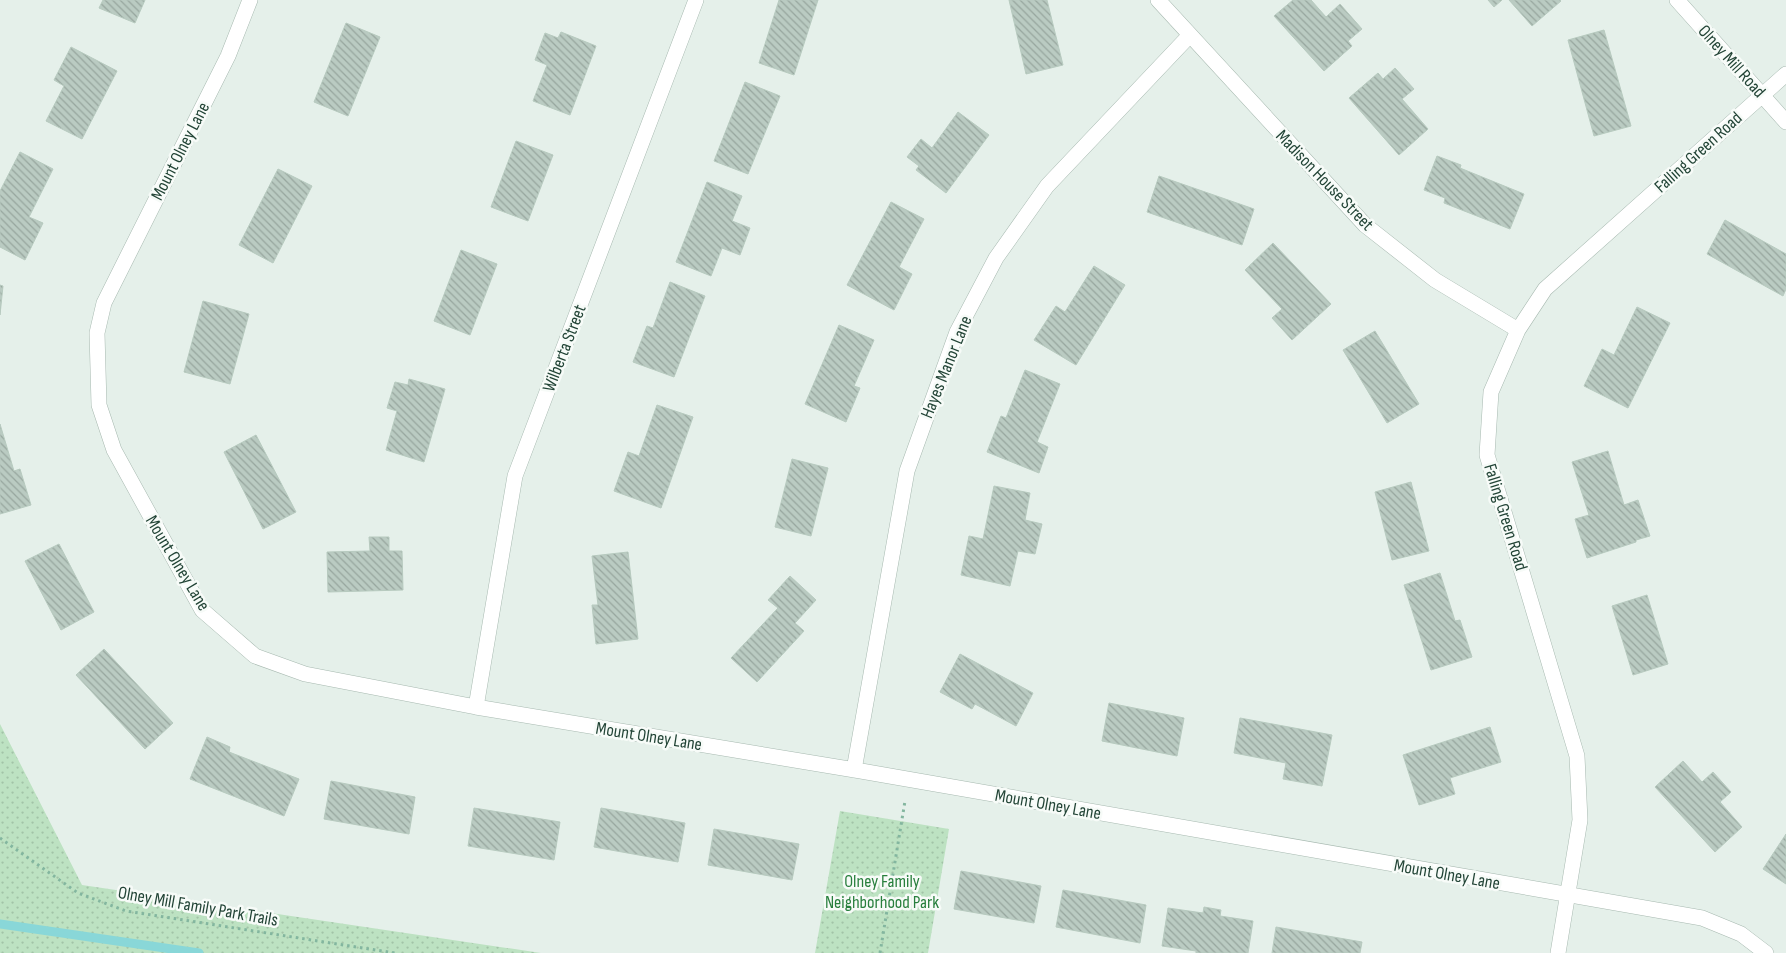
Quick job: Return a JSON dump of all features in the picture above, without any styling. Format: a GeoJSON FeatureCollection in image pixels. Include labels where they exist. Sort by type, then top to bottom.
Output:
{"type":"FeatureCollection","features":[{"type":"Feature","properties":{"kind":"street","name":"Mount Olney Lane"},"geometry":{"type":"LineString","coordinates":[[250,0],[228,56],[104,303],[97,333],[99,405],[114,450],[202,610],[255,656],[305,674],[476,708],[854,770],[1702,918],[1741,934],[1766,953]]}},
{"type":"Feature","properties":{"kind":"street","name":"Wilberta Street"},"geometry":{"type":"LineString","coordinates":[[476,708],[515,476],[696,0]]}},
{"type":"Feature","properties":{"kind":"street","name":"Madison House Street"},"geometry":{"type":"LineString","coordinates":[[1158,0],[1365,225],[1435,280],[1518,330]]}},
{"type":"Feature","properties":{"kind":"street","name":"Olney Mill Road"},"geometry":{"type":"LineString","coordinates":[[1677,0],[1786,122]]}},
{"type":"Feature","properties":{"kind":"street","name":"Hayes Manor Lane"},"geometry":{"type":"LineString","coordinates":[[854,770],[907,471],[957,332],[996,258],[1047,186],[1190,35]]}},
{"type":"Feature","properties":{"kind":"street","name":"Falling Green Road"},"geometry":{"type":"LineString","coordinates":[[1558,953],[1580,820],[1577,756],[1487,455],[1492,392],[1518,330],[1545,289],[1786,74]]}},
{"type":"Feature","properties":{"kind":"path"},"geometry":{"type":"LineString","coordinates":[[880,953],[908,780]]}},
{"type":"Feature","properties":{"kind":"path","name":"Olney Mill Family Park Trails"},"geometry":{"type":"LineString","coordinates":[[0,838],[78,893],[126,911],[395,953]]}},
{"type":"Feature","properties":{"kind":"green space"},"geometry":{"type":"Polygon","coordinates":[[[0,724],[82,885],[541,953],[0,953],[0,724]]]}},
{"type":"Feature","properties":{"kind":"green space","name":"Olney Family Neighborhood Park"},"geometry":{"type":"Polygon","coordinates":[[[840,811],[949,829],[928,953],[815,953],[840,811]]]}},
{"type":"Feature","properties":{"kind":"building"},"geometry":{"type":"Polygon","coordinates":[[[103,0],[145,0],[135,23],[99,8],[103,0]]]}},
{"type":"Feature","properties":{"kind":"building"},"geometry":{"type":"Polygon","coordinates":[[[779,0],[818,0],[794,75],[759,63],[779,0]]]}},
{"type":"Feature","properties":{"kind":"building"},"geometry":{"type":"Polygon","coordinates":[[[1009,0],[1047,0],[1063,65],[1026,74],[1009,0]]]}},
{"type":"Feature","properties":{"kind":"building"},"geometry":{"type":"Polygon","coordinates":[[[1293,0],[1311,0],[1326,17],[1340,4],[1362,29],[1348,41],[1352,46],[1324,71],[1274,16],[1293,0]]]}},
{"type":"Feature","properties":{"kind":"building"},"geometry":{"type":"Polygon","coordinates":[[[1488,0],[1502,0],[1494,7],[1488,0]]]}},
{"type":"Feature","properties":{"kind":"building"},"geometry":{"type":"Polygon","coordinates":[[[1509,0],[1560,0],[1561,1],[1532,26],[1509,0]]]}},
{"type":"Feature","properties":{"kind":"building"},"geometry":{"type":"Polygon","coordinates":[[[346,23],[380,37],[348,116],[314,102],[346,23]]]}},
{"type":"Feature","properties":{"kind":"building"},"geometry":{"type":"Polygon","coordinates":[[[1604,30],[1631,126],[1594,136],[1568,40],[1604,30]]]}},
{"type":"Feature","properties":{"kind":"building"},"geometry":{"type":"Polygon","coordinates":[[[561,32],[596,46],[570,115],[533,101],[547,65],[535,60],[545,33],[558,38],[561,32]]]}},
{"type":"Feature","properties":{"kind":"building"},"geometry":{"type":"Polygon","coordinates":[[[71,47],[117,71],[82,139],[46,121],[64,86],[54,80],[71,47]]]}},
{"type":"Feature","properties":{"kind":"building"},"geometry":{"type":"Polygon","coordinates":[[[1395,68],[1414,89],[1402,99],[1428,129],[1399,155],[1349,98],[1378,73],[1383,79],[1395,68]]]}},
{"type":"Feature","properties":{"kind":"building"},"geometry":{"type":"Polygon","coordinates":[[[745,82],[780,96],[748,174],[714,161],[745,82]]]}},
{"type":"Feature","properties":{"kind":"building"},"geometry":{"type":"Polygon","coordinates":[[[958,112],[989,135],[946,193],[916,170],[919,166],[907,157],[921,139],[932,148],[958,112]]]}},
{"type":"Feature","properties":{"kind":"building"},"geometry":{"type":"Polygon","coordinates":[[[516,141],[553,155],[528,221],[491,207],[516,141]]]}},
{"type":"Feature","properties":{"kind":"building"},"geometry":{"type":"Polygon","coordinates":[[[20,152],[53,169],[29,217],[43,223],[25,260],[0,247],[0,191],[20,152]]]}},
{"type":"Feature","properties":{"kind":"building"},"geometry":{"type":"Polygon","coordinates":[[[1437,156],[1461,165],[1460,168],[1524,194],[1510,229],[1444,203],[1445,198],[1424,190],[1437,156]]]}},
{"type":"Feature","properties":{"kind":"building"},"geometry":{"type":"Polygon","coordinates":[[[278,169],[312,186],[273,263],[239,245],[278,169]]]}},
{"type":"Feature","properties":{"kind":"building"},"geometry":{"type":"Polygon","coordinates":[[[1159,176],[1254,209],[1242,245],[1147,212],[1159,176]]]}},
{"type":"Feature","properties":{"kind":"building"},"geometry":{"type":"Polygon","coordinates":[[[707,182],[742,196],[732,221],[750,228],[740,255],[722,248],[711,276],[676,262],[707,182]]]}},
{"type":"Feature","properties":{"kind":"building"},"geometry":{"type":"Polygon","coordinates":[[[891,202],[924,219],[899,267],[912,274],[894,310],[847,285],[891,202]]]}},
{"type":"Feature","properties":{"kind":"building"},"geometry":{"type":"Polygon","coordinates":[[[1725,220],[1786,254],[1786,289],[1783,296],[1707,254],[1725,220]]]}},
{"type":"Feature","properties":{"kind":"building"},"geometry":{"type":"Polygon","coordinates":[[[1273,243],[1331,304],[1292,340],[1272,318],[1282,309],[1245,270],[1273,243]]]}},
{"type":"Feature","properties":{"kind":"building"},"geometry":{"type":"Polygon","coordinates":[[[461,250],[497,264],[470,335],[434,321],[461,250]]]}},
{"type":"Feature","properties":{"kind":"building"},"geometry":{"type":"Polygon","coordinates":[[[1094,266],[1125,285],[1076,365],[1034,340],[1056,306],[1065,312],[1094,266]]]}},
{"type":"Feature","properties":{"kind":"building"},"geometry":{"type":"Polygon","coordinates":[[[670,282],[705,296],[674,377],[633,362],[647,326],[653,328],[670,282]]]}},
{"type":"Feature","properties":{"kind":"building"},"geometry":{"type":"Polygon","coordinates":[[[0,285],[3,286],[0,315],[0,285]]]}},
{"type":"Feature","properties":{"kind":"building"},"geometry":{"type":"Polygon","coordinates":[[[203,301],[249,314],[230,384],[184,372],[203,301]]]}},
{"type":"Feature","properties":{"kind":"building"},"geometry":{"type":"Polygon","coordinates":[[[1637,307],[1670,323],[1628,408],[1584,386],[1602,349],[1614,355],[1637,307]]]}},
{"type":"Feature","properties":{"kind":"building"},"geometry":{"type":"Polygon","coordinates":[[[839,325],[874,340],[854,386],[860,388],[846,422],[805,404],[839,325]]]}},
{"type":"Feature","properties":{"kind":"building"},"geometry":{"type":"Polygon","coordinates":[[[1375,331],[1419,404],[1387,423],[1343,350],[1375,331]]]}},
{"type":"Feature","properties":{"kind":"building"},"geometry":{"type":"Polygon","coordinates":[[[1025,370],[1060,384],[1037,442],[1048,447],[1039,473],[987,452],[1001,416],[1006,418],[1025,370]]]}},
{"type":"Feature","properties":{"kind":"building"},"geometry":{"type":"Polygon","coordinates":[[[409,379],[445,389],[424,462],[386,450],[397,411],[387,408],[395,382],[408,385],[409,379]]]}},
{"type":"Feature","properties":{"kind":"building"},"geometry":{"type":"Polygon","coordinates":[[[657,405],[693,417],[661,508],[614,491],[628,452],[639,456],[657,405]]]}},
{"type":"Feature","properties":{"kind":"building"},"geometry":{"type":"Polygon","coordinates":[[[0,424],[14,471],[20,469],[31,505],[0,514],[0,424]]]}},
{"type":"Feature","properties":{"kind":"building"},"geometry":{"type":"Polygon","coordinates":[[[256,435],[296,512],[263,529],[224,452],[256,435]]]}},
{"type":"Feature","properties":{"kind":"building"},"geometry":{"type":"Polygon","coordinates":[[[1608,451],[1624,505],[1638,500],[1650,536],[1587,558],[1575,519],[1589,515],[1572,462],[1608,451]]]}},
{"type":"Feature","properties":{"kind":"building"},"geometry":{"type":"Polygon","coordinates":[[[792,459],[828,468],[811,536],[775,527],[792,459]]]}},
{"type":"Feature","properties":{"kind":"building"},"geometry":{"type":"Polygon","coordinates":[[[1411,482],[1429,551],[1392,560],[1375,492],[1411,482]]]}},
{"type":"Feature","properties":{"kind":"building"},"geometry":{"type":"Polygon","coordinates":[[[994,486],[1030,493],[1025,520],[1042,524],[1035,554],[1018,551],[1010,586],[961,575],[969,536],[983,539],[994,486]]]}},
{"type":"Feature","properties":{"kind":"building"},"geometry":{"type":"Polygon","coordinates":[[[369,537],[389,537],[389,551],[402,551],[403,590],[328,592],[327,552],[370,551],[369,537]]]}},
{"type":"Feature","properties":{"kind":"building"},"geometry":{"type":"Polygon","coordinates":[[[59,544],[94,612],[61,630],[25,561],[59,544]]]}},
{"type":"Feature","properties":{"kind":"building"},"geometry":{"type":"Polygon","coordinates":[[[628,552],[638,639],[596,644],[592,605],[598,605],[592,556],[628,552]]]}},
{"type":"Feature","properties":{"kind":"building"},"geometry":{"type":"Polygon","coordinates":[[[1440,573],[1455,621],[1460,620],[1472,657],[1431,670],[1404,585],[1440,573]]]}},
{"type":"Feature","properties":{"kind":"building"},"geometry":{"type":"Polygon","coordinates":[[[790,576],[816,600],[795,623],[804,631],[757,682],[731,658],[778,608],[768,600],[790,576]]]}},
{"type":"Feature","properties":{"kind":"building"},"geometry":{"type":"Polygon","coordinates":[[[1647,595],[1668,664],[1633,675],[1612,606],[1647,595]]]}},
{"type":"Feature","properties":{"kind":"building"},"geometry":{"type":"Polygon","coordinates":[[[104,649],[173,723],[145,749],[76,675],[104,649]]]}},
{"type":"Feature","properties":{"kind":"building"},"geometry":{"type":"Polygon","coordinates":[[[960,654],[1033,693],[1016,726],[975,704],[972,709],[940,692],[960,654]]]}},
{"type":"Feature","properties":{"kind":"building"},"geometry":{"type":"Polygon","coordinates":[[[1109,703],[1184,718],[1177,756],[1102,741],[1109,703]]]}},
{"type":"Feature","properties":{"kind":"building"},"geometry":{"type":"Polygon","coordinates":[[[1240,718],[1332,735],[1322,786],[1283,779],[1286,763],[1234,753],[1240,718]]]}},
{"type":"Feature","properties":{"kind":"building"},"geometry":{"type":"Polygon","coordinates":[[[1490,727],[1501,762],[1450,778],[1455,794],[1419,805],[1403,755],[1490,727]]]}},
{"type":"Feature","properties":{"kind":"building"},"geometry":{"type":"Polygon","coordinates":[[[207,737],[230,747],[229,752],[299,779],[284,816],[190,779],[207,737]]]}},
{"type":"Feature","properties":{"kind":"building"},"geometry":{"type":"Polygon","coordinates":[[[1683,761],[1702,782],[1713,772],[1731,792],[1720,802],[1742,827],[1715,852],[1655,787],[1683,761]]]}},
{"type":"Feature","properties":{"kind":"building"},"geometry":{"type":"Polygon","coordinates":[[[331,781],[415,797],[409,834],[324,819],[331,781]]]}},
{"type":"Feature","properties":{"kind":"building"},"geometry":{"type":"Polygon","coordinates":[[[474,808],[560,822],[554,860],[468,846],[474,808]]]}},
{"type":"Feature","properties":{"kind":"building"},"geometry":{"type":"Polygon","coordinates":[[[601,808],[685,823],[678,862],[594,847],[601,808]]]}},
{"type":"Feature","properties":{"kind":"building"},"geometry":{"type":"Polygon","coordinates":[[[714,829],[799,844],[792,880],[708,865],[714,829]]]}},
{"type":"Feature","properties":{"kind":"building"},"geometry":{"type":"Polygon","coordinates":[[[1786,834],[1786,884],[1763,869],[1786,834]]]}},
{"type":"Feature","properties":{"kind":"building"},"geometry":{"type":"Polygon","coordinates":[[[961,871],[1041,886],[1034,923],[954,909],[961,871]]]}},
{"type":"Feature","properties":{"kind":"building"},"geometry":{"type":"Polygon","coordinates":[[[1063,890],[1146,905],[1140,943],[1056,927],[1063,890]]]}},
{"type":"Feature","properties":{"kind":"building"},"geometry":{"type":"Polygon","coordinates":[[[1204,907],[1221,910],[1220,916],[1253,921],[1248,953],[1196,953],[1196,951],[1162,946],[1168,908],[1203,913],[1204,907]]]}},
{"type":"Feature","properties":{"kind":"building"},"geometry":{"type":"Polygon","coordinates":[[[1276,927],[1362,942],[1360,953],[1272,953],[1276,927]]]}},
{"type":"Feature","properties":{"kind":"waterway"},"geometry":{"type":"LineString","coordinates":[[0,924],[199,953]]}}]}
